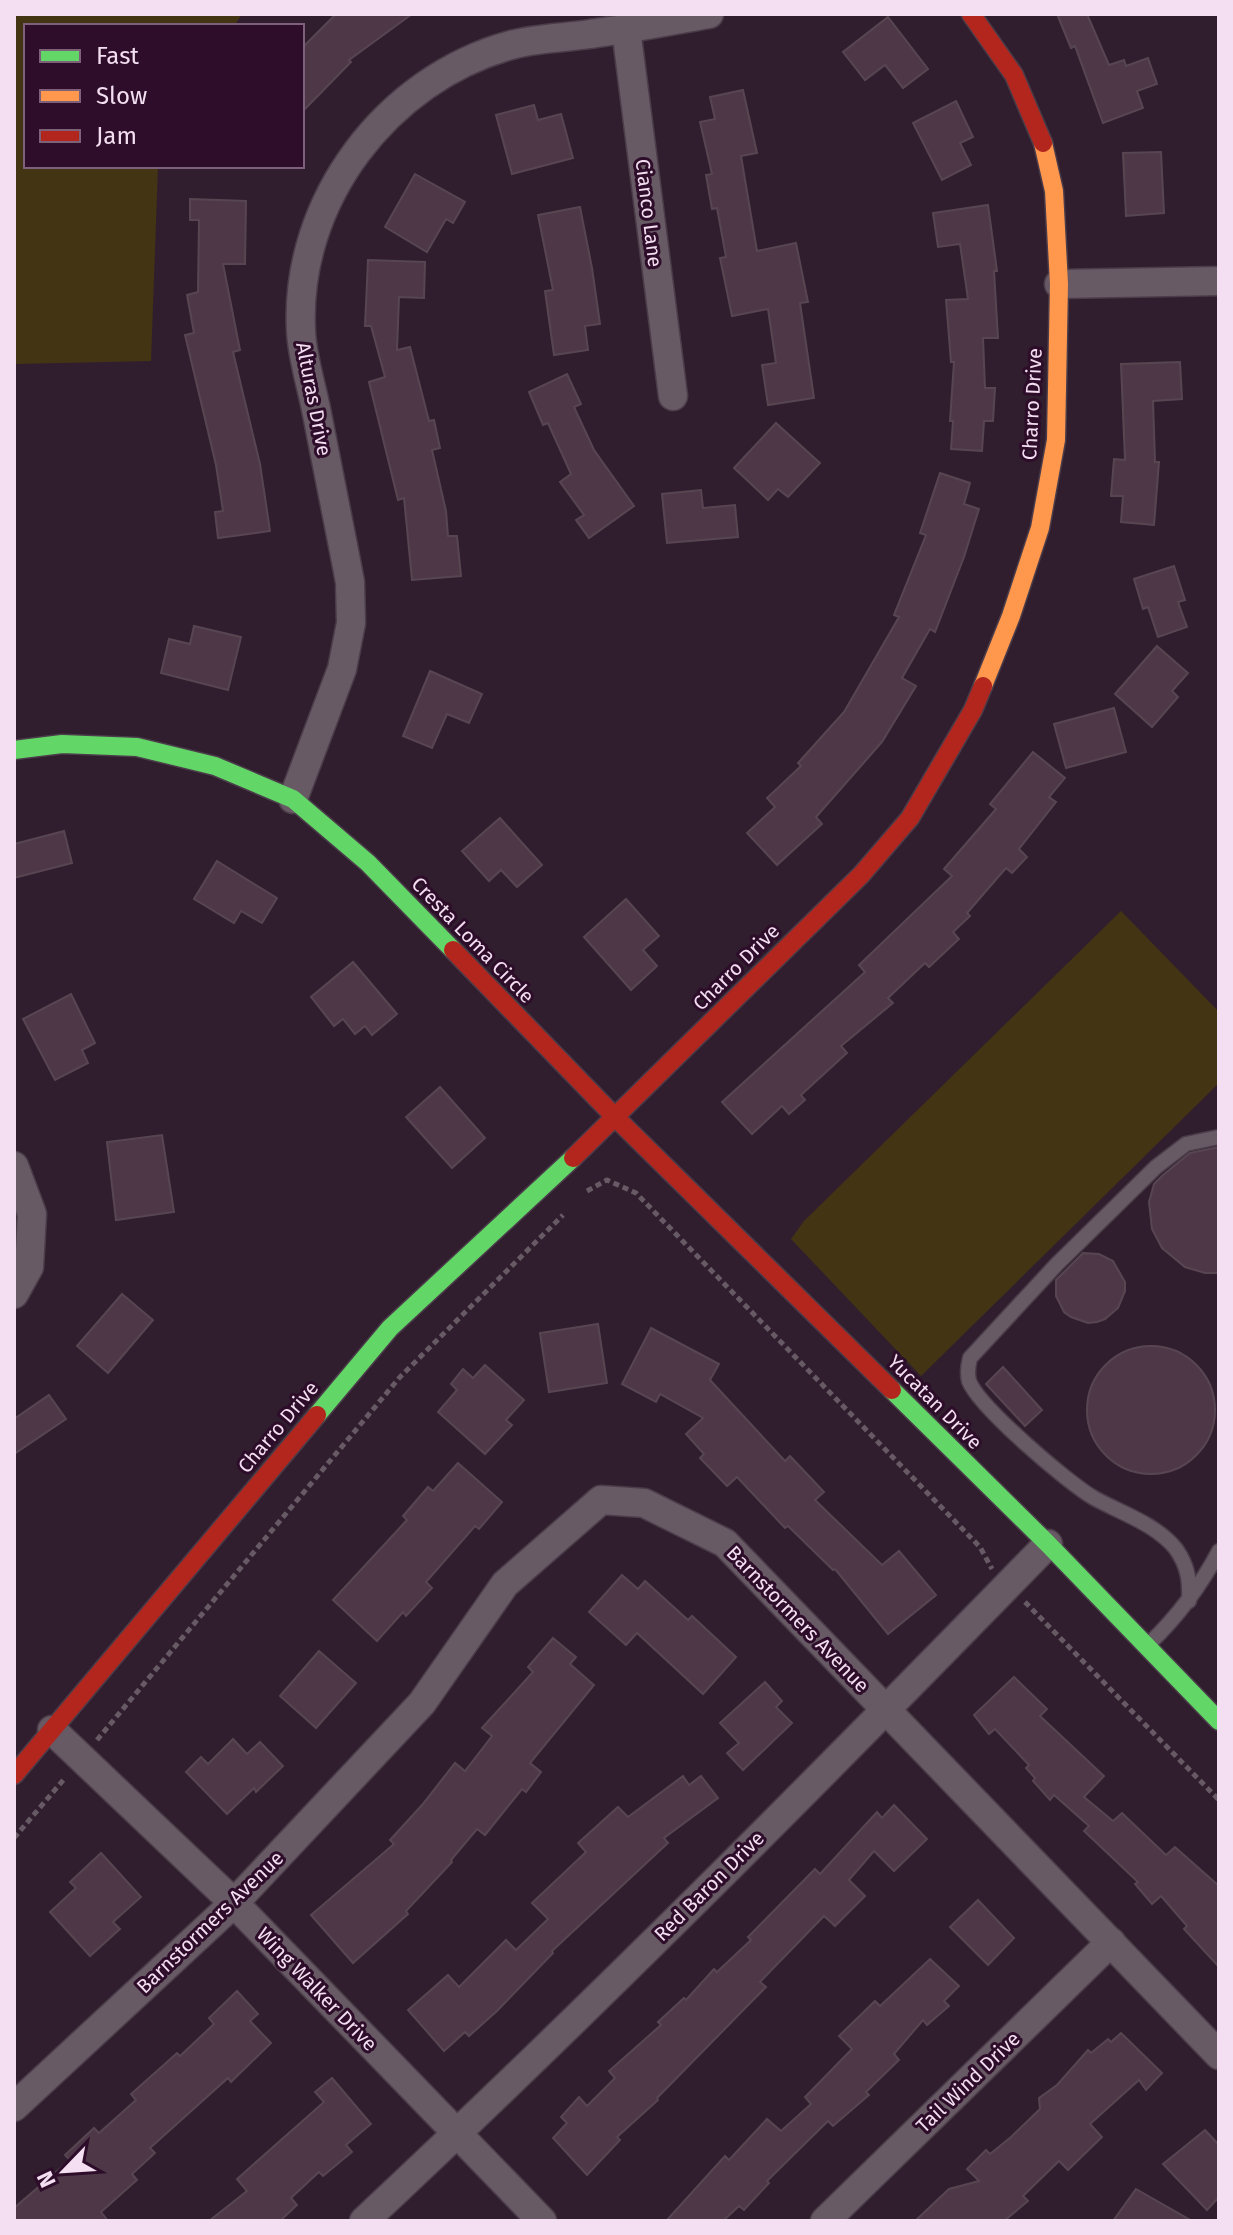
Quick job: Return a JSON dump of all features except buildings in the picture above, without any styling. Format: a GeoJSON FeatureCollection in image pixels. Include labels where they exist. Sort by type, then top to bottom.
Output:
{"type":"FeatureCollection","features":[{"type":"Feature","properties":{"kind":"street","name":"Alturas Drive"},"geometry":{"type":"LineString","coordinates":[[293,799],[342,669],[351,623],[350,582],[301,332],[304,276],[318,220],[342,173],[377,125],[421,86],[461,65],[512,45],[709,14]]}},
{"type":"Feature","properties":{"kind":"street","name":"Charro Drive"},"geometry":{"type":"LineString","coordinates":[[14,1775],[390,1328],[616,1118],[861,875],[910,818],[973,710],[1011,616],[1040,528],[1056,440],[1059,284],[1054,191],[1041,133],[1014,75],[971,14]]}},
{"type":"Feature","properties":{"kind":"street","name":"Cianco Lane"},"geometry":{"type":"LineString","coordinates":[[626,29],[673,396]]}},
{"type":"Feature","properties":{"kind":"street"},"geometry":{"type":"LineString","coordinates":[[1059,284],[1219,281]]}},
{"type":"Feature","properties":{"kind":"street","name":"Cresta Loma Circle"},"geometry":{"type":"LineString","coordinates":[[14,750],[62,744],[137,747],[215,766],[293,799],[368,863],[616,1118]]}},
{"type":"Feature","properties":{"kind":"street","name":"Yucatan Drive"},"geometry":{"type":"LineString","coordinates":[[616,1118],[1048,1544],[1219,1721]]}},
{"type":"Feature","properties":{"kind":"street"},"geometry":{"type":"LineString","coordinates":[[14,1166],[32,1214],[29,1267],[14,1294]]}},
{"type":"Feature","properties":{"kind":"street","name":"Barnstormers Avenue"},"geometry":{"type":"LineString","coordinates":[[14,2107],[234,1903],[422,1703],[505,1584],[601,1500],[644,1503],[725,1543],[1219,2055]]}},
{"type":"Feature","properties":{"kind":"street","name":"Red Baron Drive"},"geometry":{"type":"LineString","coordinates":[[364,2221],[887,1710],[1048,1544]]}},
{"type":"Feature","properties":{"kind":"street","name":"Wing Walker Drive"},"geometry":{"type":"LineString","coordinates":[[52,1730],[234,1903],[542,2221]]}},
{"type":"Feature","properties":{"kind":"street","name":"Tail Wind Drive"},"geometry":{"type":"LineString","coordinates":[[825,2221],[1111,1942]]}},
{"type":"Feature","properties":{"kind":"lane"},"geometry":{"type":"LineString","coordinates":[[1189,1601],[1190,1579],[1185,1564],[1165,1537],[1093,1497],[1058,1473],[982,1402],[968,1380],[968,1369],[970,1358],[1057,1264],[1156,1167],[1186,1144],[1219,1137]]}},
{"type":"Feature","properties":{"kind":"lane"},"geometry":{"type":"LineString","coordinates":[[1147,1646],[1202,1584],[1219,1551]]}},
{"type":"Feature","properties":{"kind":"shaded area"},"geometry":{"type":"Polygon","coordinates":[[[14,14],[242,14],[235,24],[24,24],[24,168],[158,168],[151,361],[14,364],[14,14]]]}},
{"type":"Feature","properties":{"kind":"shaded area"},"geometry":{"type":"Polygon","coordinates":[[[1121,911],[1219,1012],[1219,1083],[921,1376],[791,1239],[804,1221],[1121,911]]]}},
{"type":"Feature","properties":{"kind":"traffic: fast"},"geometry":{"type":"LineString","coordinates":[[14,750],[62,744],[137,747],[215,766],[293,799],[368,863],[453,950]]}},
{"type":"Feature","properties":{"kind":"traffic: fast"},"geometry":{"type":"LineString","coordinates":[[317,1415],[390,1328],[573,1158]]}},
{"type":"Feature","properties":{"kind":"traffic: fast"},"geometry":{"type":"LineString","coordinates":[[892,1390],[1048,1544],[1219,1721]]}},
{"type":"Feature","properties":{"kind":"traffic: slow"},"geometry":{"type":"LineString","coordinates":[[983,686],[1011,616],[1040,528],[1056,440],[1059,284],[1054,191],[1043,143]]}},
{"type":"Feature","properties":{"kind":"traffic: jam"},"geometry":{"type":"LineString","coordinates":[[971,14],[1014,75],[1043,143]]}},
{"type":"Feature","properties":{"kind":"traffic: jam"},"geometry":{"type":"LineString","coordinates":[[573,1158],[861,875],[910,818],[973,710],[983,686]]}},
{"type":"Feature","properties":{"kind":"traffic: jam"},"geometry":{"type":"LineString","coordinates":[[453,950],[616,1118],[892,1390]]}},
{"type":"Feature","properties":{"kind":"traffic: jam"},"geometry":{"type":"LineString","coordinates":[[14,1775],[317,1415]]}}]}
